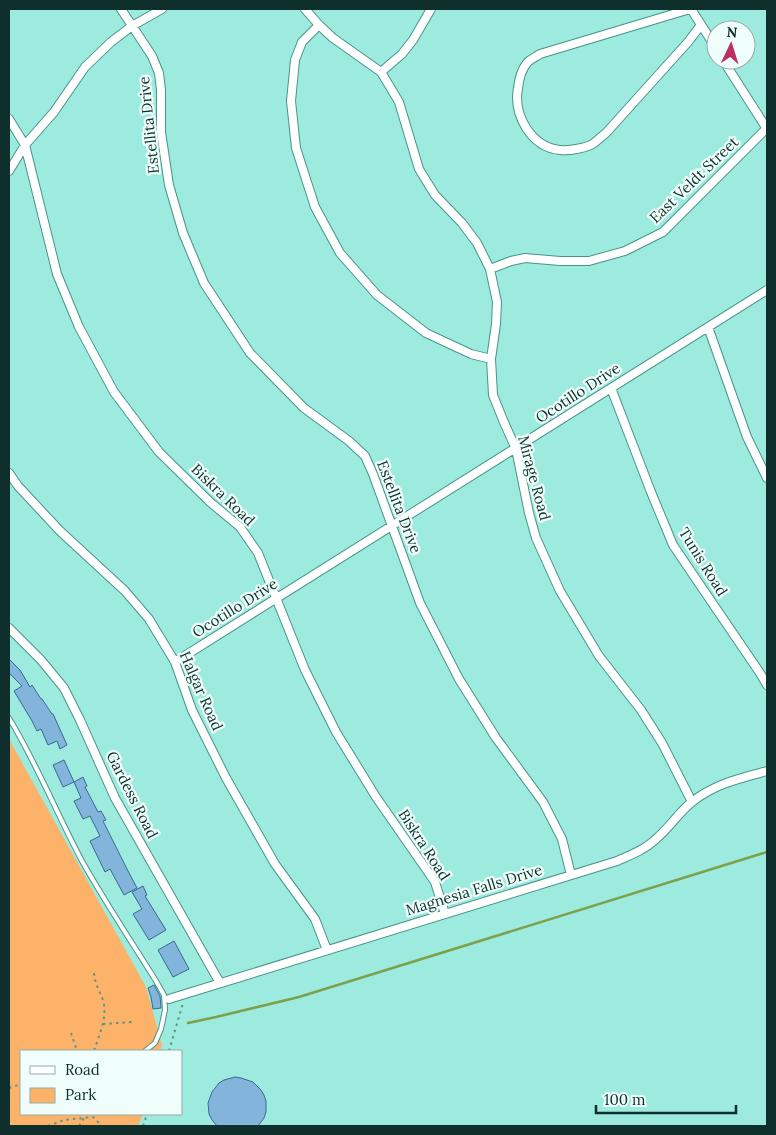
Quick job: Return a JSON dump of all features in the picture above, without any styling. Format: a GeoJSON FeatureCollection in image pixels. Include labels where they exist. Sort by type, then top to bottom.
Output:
{"type":"FeatureCollection","features":[{"type":"Feature","properties":{"kind":"street","name":"Estellita Drive"},"geometry":{"type":"LineString","coordinates":[[121,9],[152,56],[159,73],[161,132],[169,185],[183,233],[204,283],[250,352],[304,408],[350,440],[365,456],[420,603],[458,679],[496,738],[543,802],[562,839],[571,874]]}},
{"type":"Feature","properties":{"kind":"street"},"geometry":{"type":"LineString","coordinates":[[9,171],[25,146],[54,112],[85,67],[111,42],[132,26],[162,9]]}},
{"type":"Feature","properties":{"kind":"street","name":"Mirage Road"},"geometry":{"type":"LineString","coordinates":[[305,9],[318,25],[333,38],[381,72],[400,102],[419,169],[435,194],[462,223],[477,243],[490,269],[497,302],[491,359],[493,394],[516,449],[528,513],[536,538],[560,591],[599,656],[640,710],[662,743],[692,802]]}},
{"type":"Feature","properties":{"kind":"street"},"geometry":{"type":"LineString","coordinates":[[381,72],[402,54],[413,40],[430,9]]}},
{"type":"Feature","properties":{"kind":"street"},"geometry":{"type":"LineString","coordinates":[[701,24],[688,42],[638,98],[606,133],[593,144],[560,150],[545,145],[529,133],[519,116],[516,97],[519,77],[527,63],[540,54],[690,9],[701,24],[706,32]]}},
{"type":"Feature","properties":{"kind":"street"},"geometry":{"type":"LineString","coordinates":[[318,25],[302,42],[294,60],[291,101],[296,148],[315,207],[340,253],[377,295],[426,333],[471,354],[491,359]]}},
{"type":"Feature","properties":{"kind":"street"},"geometry":{"type":"LineString","coordinates":[[729,70],[767,128]]}},
{"type":"Feature","properties":{"kind":"street","name":"Biskra Road"},"geometry":{"type":"LineString","coordinates":[[9,119],[25,146],[57,274],[78,326],[114,392],[159,452],[210,502],[240,527],[258,553],[305,670],[336,732],[376,797],[435,882],[445,914]]}},
{"type":"Feature","properties":{"kind":"street","name":"East Veldt Street"},"geometry":{"type":"LineString","coordinates":[[490,269],[510,260],[525,258],[589,261],[625,251],[663,232],[767,128]]}},
{"type":"Feature","properties":{"kind":"street","name":"Ocotillo Drive"},"geometry":{"type":"LineString","coordinates":[[175,662],[767,290]]}},
{"type":"Feature","properties":{"kind":"street"},"geometry":{"type":"LineString","coordinates":[[708,327],[747,437],[767,478]]}},
{"type":"Feature","properties":{"kind":"street","name":"Tunis Road"},"geometry":{"type":"LineString","coordinates":[[611,388],[651,492],[674,545],[767,685]]}},
{"type":"Feature","properties":{"kind":"street","name":"Halgar Road"},"geometry":{"type":"LineString","coordinates":[[9,473],[18,486],[60,530],[125,591],[149,619],[175,662],[192,710],[226,778],[275,864],[315,919],[327,950]]}},
{"type":"Feature","properties":{"kind":"street","name":"Gardess Road"},"geometry":{"type":"LineString","coordinates":[[9,628],[41,660],[64,688],[115,798],[220,983]]}},
{"type":"Feature","properties":{"kind":"street","name":"Magnesia Falls Drive"},"geometry":{"type":"LineString","coordinates":[[169,999],[617,861],[642,850],[657,838],[692,802],[710,790],[731,781],[767,771]]}},
{"type":"Feature","properties":{"kind":"lane"},"geometry":{"type":"LineString","coordinates":[[9,718],[32,757],[82,860],[164,995],[165,1010],[161,1029],[155,1043],[146,1050]]}},
{"type":"Feature","properties":{"kind":"path"},"geometry":{"type":"LineString","coordinates":[[94,973],[96,986],[104,1004],[105,1013],[94,1050]]}},
{"type":"Feature","properties":{"kind":"path"},"geometry":{"type":"LineString","coordinates":[[169,1050],[185,994]]}},
{"type":"Feature","properties":{"kind":"path"},"geometry":{"type":"LineString","coordinates":[[103,1024],[132,1022]]}},
{"type":"Feature","properties":{"kind":"path"},"geometry":{"type":"LineString","coordinates":[[71,1033],[77,1050]]}},
{"type":"Feature","properties":{"kind":"path"},"geometry":{"type":"LineString","coordinates":[[48,1126],[64,1120],[93,1117],[102,1126]]}},
{"type":"Feature","properties":{"kind":"path"},"geometry":{"type":"LineString","coordinates":[[79,1126],[84,1118]]}},
{"type":"Feature","properties":{"kind":"green space"},"geometry":{"type":"Polygon","coordinates":[[[9,739],[146,987],[162,1045],[160,1050],[20,1050],[20,1115],[143,1115],[138,1126],[9,1126],[9,739]]]}},
{"type":"Feature","properties":{"kind":"building"},"geometry":{"type":"Polygon","coordinates":[[[9,659],[20,670],[30,687],[32,685],[53,714],[67,745],[60,749],[57,741],[48,745],[41,729],[37,731],[14,691],[22,686],[9,673],[9,659]]]}},
{"type":"Feature","properties":{"kind":"building"},"geometry":{"type":"Polygon","coordinates":[[[64,760],[74,782],[63,787],[53,765],[64,760]]]}},
{"type":"Feature","properties":{"kind":"building"},"geometry":{"type":"Polygon","coordinates":[[[83,777],[87,786],[85,787],[98,812],[101,811],[106,820],[103,821],[137,888],[124,895],[110,869],[105,872],[90,841],[100,836],[90,816],[83,819],[74,801],[81,798],[74,782],[83,777]]]}},
{"type":"Feature","properties":{"kind":"building"},"geometry":{"type":"Polygon","coordinates":[[[143,886],[147,895],[145,896],[166,930],[149,940],[133,914],[142,909],[132,892],[143,886]]]}},
{"type":"Feature","properties":{"kind":"building"},"geometry":{"type":"Polygon","coordinates":[[[174,941],[189,969],[173,977],[158,950],[174,941]]]}},
{"type":"Feature","properties":{"kind":"building"},"geometry":{"type":"Polygon","coordinates":[[[154,985],[160,996],[161,1008],[153,1009],[148,988],[154,985]]]}},
{"type":"Feature","properties":{"kind":"building"},"geometry":{"type":"Polygon","coordinates":[[[235,1077],[253,1082],[264,1095],[266,1112],[258,1126],[217,1126],[209,1114],[208,1103],[212,1092],[219,1083],[235,1077]]]}},
{"type":"Feature","properties":{"kind":"waterway"},"geometry":{"type":"LineString","coordinates":[[188,1023],[299,997],[767,852]]}}]}
